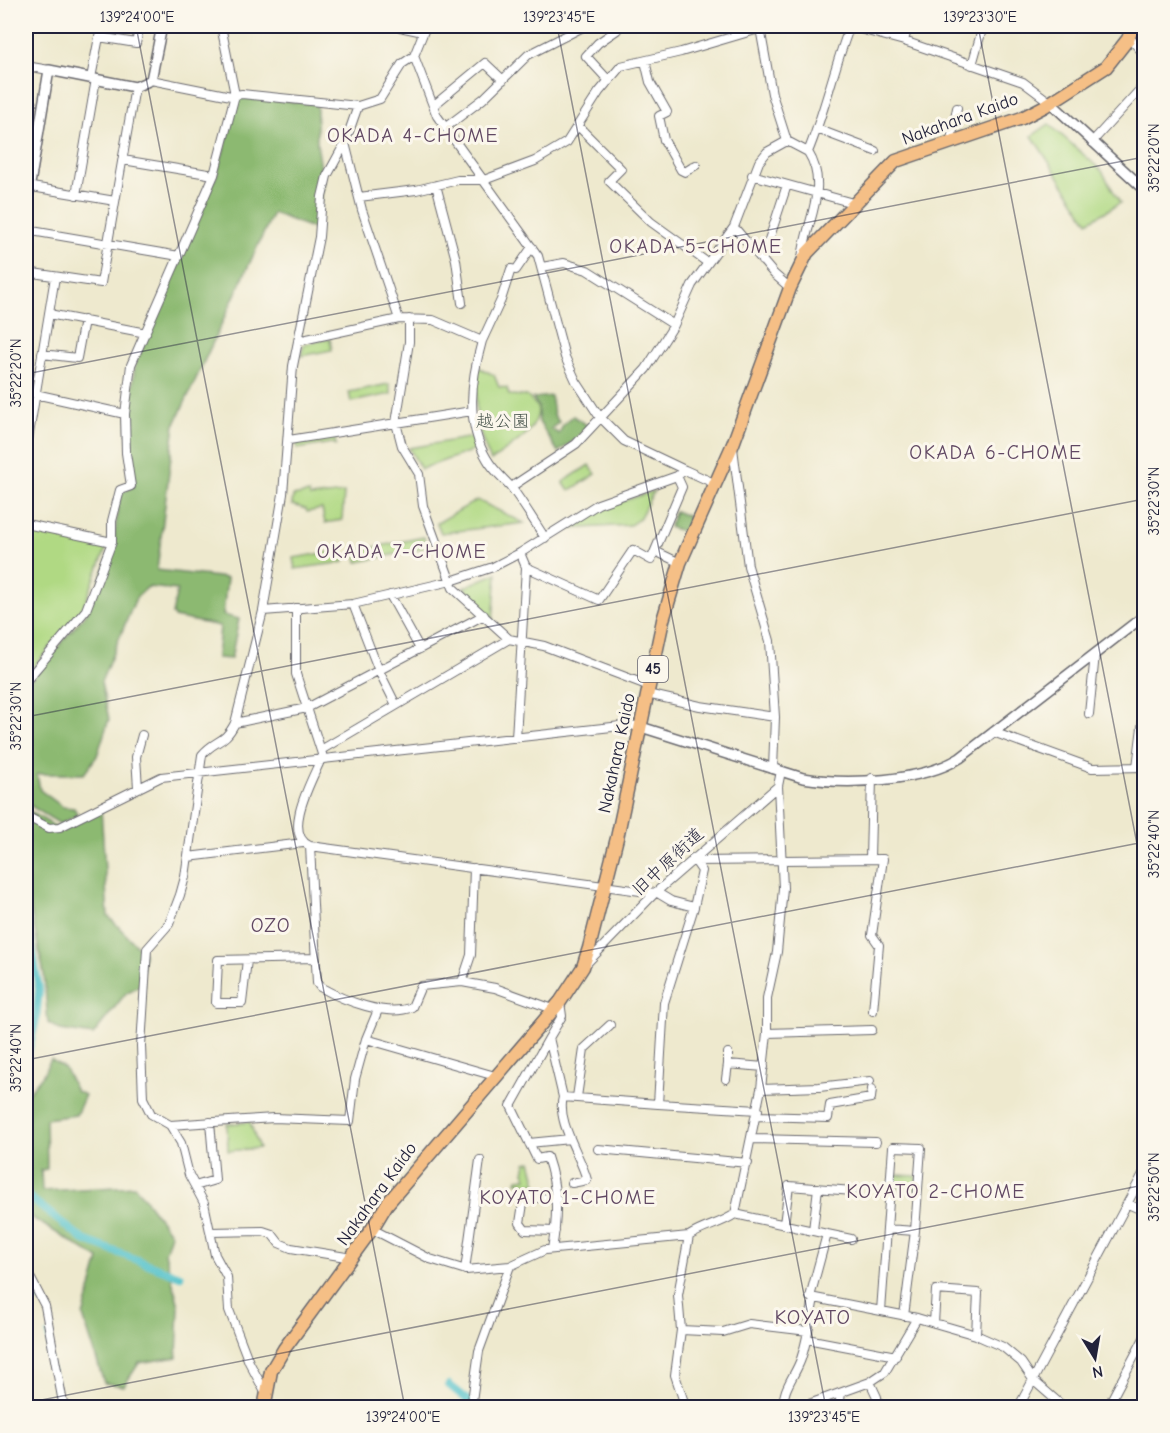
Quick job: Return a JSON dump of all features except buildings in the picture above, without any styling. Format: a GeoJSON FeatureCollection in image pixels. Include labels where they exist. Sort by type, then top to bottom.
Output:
{"type":"FeatureCollection","features":[{"type":"Feature","properties":{"kind":"main road","name":"Nakahara Kaido"},"geometry":{"type":"LineString","coordinates":[[264,1407],[271,1371],[284,1349],[352,1258],[387,1204],[556,1006],[583,966],[605,885],[641,728],[646,689],[680,563],[733,444],[801,263],[814,243],[896,161],[951,140],[1022,118],[1051,103],[1106,67],[1131,31]]}},
{"type":"Feature","properties":{"kind":"street"},"geometry":{"type":"LineString","coordinates":[[76,195],[99,37],[136,44],[140,26]]}},
{"type":"Feature","properties":{"kind":"street"},"geometry":{"type":"LineString","coordinates":[[151,80],[162,26]]}},
{"type":"Feature","properties":{"kind":"street"},"geometry":{"type":"LineString","coordinates":[[26,681],[86,610],[112,542],[120,490],[131,486],[126,453],[125,414],[131,364],[214,175],[235,95],[221,26]]}},
{"type":"Feature","properties":{"kind":"street"},"geometry":{"type":"LineString","coordinates":[[446,127],[503,80],[528,55],[553,39],[585,26]]}},
{"type":"Feature","properties":{"kind":"street"},"geometry":{"type":"LineString","coordinates":[[609,81],[586,56],[598,43],[617,30],[615,26]]}},
{"type":"Feature","properties":{"kind":"street"},"geometry":{"type":"LineString","coordinates":[[762,26],[772,94],[787,141],[808,152],[817,171],[817,193],[801,263]]}},
{"type":"Feature","properties":{"kind":"street"},"geometry":{"type":"LineString","coordinates":[[359,197],[458,180],[484,180],[535,161],[567,142],[621,66],[762,26],[769,26]]}},
{"type":"Feature","properties":{"kind":"street"},"geometry":{"type":"LineString","coordinates":[[808,152],[849,26],[904,41],[1023,82],[1051,103],[1144,189]]}},
{"type":"Feature","properties":{"kind":"street"},"geometry":{"type":"LineString","coordinates":[[904,41],[908,26]]}},
{"type":"Feature","properties":{"kind":"street"},"geometry":{"type":"LineString","coordinates":[[972,65],[984,26]]}},
{"type":"Feature","properties":{"kind":"street"},"geometry":{"type":"LineString","coordinates":[[26,66],[135,87],[151,80],[235,95],[358,106],[380,99],[402,64],[414,56],[425,29],[400,27]]}},
{"type":"Feature","properties":{"kind":"street"},"geometry":{"type":"LineString","coordinates":[[1131,31],[1144,54]]}},
{"type":"Feature","properties":{"kind":"street"},"geometry":{"type":"LineString","coordinates":[[414,56],[437,116],[532,247],[542,267],[569,370],[599,416],[624,441],[716,484]]}},
{"type":"Feature","properties":{"kind":"street"},"geometry":{"type":"LineString","coordinates":[[645,61],[650,82],[667,112],[659,116],[664,140],[681,170],[685,172],[696,165]]}},
{"type":"Feature","properties":{"kind":"street"},"geometry":{"type":"LineString","coordinates":[[433,106],[485,63],[503,80]]}},
{"type":"Feature","properties":{"kind":"street"},"geometry":{"type":"LineString","coordinates":[[26,208],[27,187],[49,70]]}},
{"type":"Feature","properties":{"kind":"street"},"geometry":{"type":"LineString","coordinates":[[1092,142],[1144,85]]}},
{"type":"Feature","properties":{"kind":"street"},"geometry":{"type":"LineString","coordinates":[[26,272],[101,283],[135,87]]}},
{"type":"Feature","properties":{"kind":"street"},"geometry":{"type":"LineString","coordinates":[[266,1394],[249,1362],[229,1310],[227,1277],[215,1255],[204,1203],[189,1175],[181,1143],[170,1125],[151,1114],[143,1098],[144,973],[147,950],[169,924],[179,899],[188,857],[202,755],[207,748],[228,736],[235,723],[263,611],[283,494],[289,440],[289,405],[298,341],[320,237],[322,197],[327,176],[345,143],[358,106]]}},
{"type":"Feature","properties":{"kind":"street"},"geometry":{"type":"LineString","coordinates":[[951,140],[957,108]]}},
{"type":"Feature","properties":{"kind":"street"},"geometry":{"type":"LineString","coordinates":[[578,126],[621,169],[609,181],[651,222],[708,263]]}},
{"type":"Feature","properties":{"kind":"street"},"geometry":{"type":"LineString","coordinates":[[817,129],[875,151]]}},
{"type":"Feature","properties":{"kind":"street"},"geometry":{"type":"LineString","coordinates":[[510,487],[576,444],[599,416],[646,369],[674,325],[692,285],[734,227],[752,175],[766,152],[787,141]]}},
{"type":"Feature","properties":{"kind":"street"},"geometry":{"type":"LineString","coordinates":[[345,143],[359,197],[399,319]]}},
{"type":"Feature","properties":{"kind":"street"},"geometry":{"type":"LineString","coordinates":[[123,160],[214,175]]}},
{"type":"Feature","properties":{"kind":"street"},"geometry":{"type":"LineString","coordinates":[[752,175],[853,203]]}},
{"type":"Feature","properties":{"kind":"street"},"geometry":{"type":"LineString","coordinates":[[762,261],[787,184]]}},
{"type":"Feature","properties":{"kind":"street"},"geometry":{"type":"LineString","coordinates":[[436,185],[456,260],[462,303]]}},
{"type":"Feature","properties":{"kind":"street"},"geometry":{"type":"LineString","coordinates":[[27,187],[115,201]]}},
{"type":"Feature","properties":{"kind":"street"},"geometry":{"type":"LineString","coordinates":[[734,227],[762,261],[790,288]]}},
{"type":"Feature","properties":{"kind":"street"},"geometry":{"type":"LineString","coordinates":[[26,230],[179,256]]}},
{"type":"Feature","properties":{"kind":"street"},"geometry":{"type":"LineString","coordinates":[[532,247],[516,270],[511,269],[501,300],[482,341],[473,378],[472,411],[481,448],[488,461],[510,487],[545,538]]}},
{"type":"Feature","properties":{"kind":"street"},"geometry":{"type":"LineString","coordinates":[[542,267],[564,263],[587,270],[674,325]]}},
{"type":"Feature","properties":{"kind":"street"},"geometry":{"type":"LineString","coordinates":[[26,452],[55,277]]}},
{"type":"Feature","properties":{"kind":"street"},"geometry":{"type":"LineString","coordinates":[[49,314],[146,333]]}},
{"type":"Feature","properties":{"kind":"street"},"geometry":{"type":"LineString","coordinates":[[298,341],[399,319],[433,320],[482,341]]}},
{"type":"Feature","properties":{"kind":"street"},"geometry":{"type":"LineString","coordinates":[[409,319],[409,342],[396,423],[402,446],[419,474],[423,506],[453,588],[509,639]]}},
{"type":"Feature","properties":{"kind":"street"},"geometry":{"type":"LineString","coordinates":[[42,354],[77,358],[84,320]]}},
{"type":"Feature","properties":{"kind":"street"},"geometry":{"type":"LineString","coordinates":[[26,392],[125,414]]}},
{"type":"Feature","properties":{"kind":"street"},"geometry":{"type":"LineString","coordinates":[[289,440],[472,411]]}},
{"type":"Feature","properties":{"kind":"street"},"geometry":{"type":"LineString","coordinates":[[733,444],[750,576],[770,641],[783,888],[777,952],[767,998],[767,1033],[761,1089],[753,1139],[748,1163],[742,1174],[735,1214]]}},
{"type":"Feature","properties":{"kind":"street"},"geometry":{"type":"LineString","coordinates":[[263,611],[353,604],[451,582],[493,567],[520,553],[598,504],[677,476],[685,470]]}},
{"type":"Feature","properties":{"kind":"street"},"geometry":{"type":"LineString","coordinates":[[526,567],[599,600],[633,550],[651,560],[681,487],[677,476]]}},
{"type":"Feature","properties":{"kind":"street"},"geometry":{"type":"LineString","coordinates":[[26,524],[112,542]]}},
{"type":"Feature","properties":{"kind":"street"},"geometry":{"type":"LineString","coordinates":[[655,551],[680,563]]}},
{"type":"Feature","properties":{"kind":"street"},"geometry":{"type":"LineString","coordinates":[[516,738],[526,567],[520,553]]}},
{"type":"Feature","properties":{"kind":"street"},"geometry":{"type":"LineString","coordinates":[[390,595],[420,650]]}},
{"type":"Feature","properties":{"kind":"street"},"geometry":{"type":"LineString","coordinates":[[353,604],[379,671],[396,705]]}},
{"type":"Feature","properties":{"kind":"street"},"geometry":{"type":"LineString","coordinates":[[296,608],[296,674],[322,759],[298,815],[297,826],[306,844],[317,983],[320,987],[378,1010],[412,1007],[421,986],[462,982],[495,988],[556,1006],[561,1016],[511,1106],[535,1160],[547,1157],[556,1183],[557,1199],[552,1249]]}},
{"type":"Feature","properties":{"kind":"street"},"geometry":{"type":"LineString","coordinates":[[235,723],[307,708],[483,615]]}},
{"type":"Feature","properties":{"kind":"street"},"geometry":{"type":"LineString","coordinates":[[26,816],[49,828],[60,827],[161,777],[630,725],[777,770],[822,781],[872,778],[936,770],[960,758],[1144,616]]}},
{"type":"Feature","properties":{"kind":"street"},"geometry":{"type":"LineString","coordinates":[[321,750],[509,639],[544,646],[646,689],[700,706],[775,717]]}},
{"type":"Feature","properties":{"kind":"street"},"geometry":{"type":"LineString","coordinates":[[1089,714],[1095,654]]}},
{"type":"Feature","properties":{"kind":"street"},"geometry":{"type":"LineString","coordinates":[[993,732],[1092,768],[1141,767],[1144,711]]}},
{"type":"Feature","properties":{"kind":"street"},"geometry":{"type":"LineString","coordinates":[[138,788],[136,757],[142,735]]}},
{"type":"Feature","properties":{"kind":"street"},"geometry":{"type":"LineString","coordinates":[[870,859],[872,778]]}},
{"type":"Feature","properties":{"kind":"street","name":"旧中原街道"},"geometry":{"type":"LineString","coordinates":[[583,966],[656,893],[778,786]]}},
{"type":"Feature","properties":{"kind":"street"},"geometry":{"type":"LineString","coordinates":[[188,857],[306,844],[656,893],[671,901],[694,907]]}},
{"type":"Feature","properties":{"kind":"street"},"geometry":{"type":"LineString","coordinates":[[694,860],[883,859],[872,935],[879,945],[873,1011]]}},
{"type":"Feature","properties":{"kind":"street"},"geometry":{"type":"LineString","coordinates":[[658,1104],[664,1003],[694,907],[702,871],[694,860]]}},
{"type":"Feature","properties":{"kind":"street"},"geometry":{"type":"LineString","coordinates":[[462,982],[471,955],[474,868]]}},
{"type":"Feature","properties":{"kind":"street"},"geometry":{"type":"LineString","coordinates":[[247,960],[242,1003],[216,1003],[218,960],[315,958]]}},
{"type":"Feature","properties":{"kind":"street"},"geometry":{"type":"LineString","coordinates":[[170,1125],[274,1118],[350,1121],[355,1079],[366,1039],[378,1010]]}},
{"type":"Feature","properties":{"kind":"street"},"geometry":{"type":"LineString","coordinates":[[577,1097],[586,1060],[584,1049],[610,1024]]}},
{"type":"Feature","properties":{"kind":"street"},"geometry":{"type":"LineString","coordinates":[[767,1033],[872,1030]]}},
{"type":"Feature","properties":{"kind":"street"},"geometry":{"type":"LineString","coordinates":[[549,1038],[570,1139],[582,1160],[587,1180],[572,1183]]}},
{"type":"Feature","properties":{"kind":"street"},"geometry":{"type":"LineString","coordinates":[[366,1039],[495,1076]]}},
{"type":"Feature","properties":{"kind":"street"},"geometry":{"type":"LineString","coordinates":[[726,1079],[728,1053]]}},
{"type":"Feature","properties":{"kind":"street"},"geometry":{"type":"LineString","coordinates":[[728,1064],[764,1067]]}},
{"type":"Feature","properties":{"kind":"street"},"geometry":{"type":"LineString","coordinates":[[563,1097],[828,1118],[830,1105],[871,1093],[761,1089]]}},
{"type":"Feature","properties":{"kind":"street"},"geometry":{"type":"LineString","coordinates":[[195,1186],[215,1180],[210,1122]]}},
{"type":"Feature","properties":{"kind":"street"},"geometry":{"type":"LineString","coordinates":[[529,1143],[570,1139]]}},
{"type":"Feature","properties":{"kind":"street"},"geometry":{"type":"LineString","coordinates":[[753,1139],[876,1142]]}},
{"type":"Feature","properties":{"kind":"street"},"geometry":{"type":"LineString","coordinates":[[880,1311],[893,1147],[921,1149],[922,1160],[915,1231],[904,1316]]}},
{"type":"Feature","properties":{"kind":"street"},"geometry":{"type":"LineString","coordinates":[[598,1149],[748,1163]]}},
{"type":"Feature","properties":{"kind":"street"},"geometry":{"type":"LineString","coordinates":[[465,1270],[480,1160]]}},
{"type":"Feature","properties":{"kind":"street"},"geometry":{"type":"LineString","coordinates":[[1018,1407],[1034,1381],[1144,1172]]}},
{"type":"Feature","properties":{"kind":"street"},"geometry":{"type":"LineString","coordinates":[[784,1224],[789,1186],[853,1191]]}},
{"type":"Feature","properties":{"kind":"street"},"geometry":{"type":"LineString","coordinates":[[813,1230],[818,1188]]}},
{"type":"Feature","properties":{"kind":"street"},"geometry":{"type":"LineString","coordinates":[[555,1231],[525,1230],[520,1223],[524,1197],[557,1199]]}},
{"type":"Feature","properties":{"kind":"street"},"geometry":{"type":"LineString","coordinates":[[1128,1204],[1144,1211]]}},
{"type":"Feature","properties":{"kind":"street"},"geometry":{"type":"LineString","coordinates":[[372,1229],[430,1260],[465,1270],[510,1266],[536,1252],[552,1249],[689,1236],[702,1227],[722,1222],[735,1214],[851,1239]]}},
{"type":"Feature","properties":{"kind":"street"},"geometry":{"type":"LineString","coordinates":[[887,1229],[915,1231]]}},
{"type":"Feature","properties":{"kind":"street"},"geometry":{"type":"LineString","coordinates":[[210,1232],[263,1231],[272,1234],[279,1244],[291,1248],[352,1258]]}},
{"type":"Feature","properties":{"kind":"street"},"geometry":{"type":"LineString","coordinates":[[827,1234],[810,1297],[917,1318],[976,1335],[1014,1354],[1034,1381],[1065,1407]]}},
{"type":"Feature","properties":{"kind":"street"},"geometry":{"type":"LineString","coordinates":[[686,1407],[675,1375],[681,1330],[678,1295],[689,1236]]}},
{"type":"Feature","properties":{"kind":"street"},"geometry":{"type":"LineString","coordinates":[[472,1404],[478,1351],[510,1266]]}},
{"type":"Feature","properties":{"kind":"street"},"geometry":{"type":"LineString","coordinates":[[27,1281],[31,1279],[45,1306],[64,1407]]}},
{"type":"Feature","properties":{"kind":"street"},"geometry":{"type":"LineString","coordinates":[[934,1323],[936,1290],[978,1293],[976,1335]]}},
{"type":"Feature","properties":{"kind":"street"},"geometry":{"type":"LineString","coordinates":[[783,1407],[783,1396],[800,1362],[814,1298]]}},
{"type":"Feature","properties":{"kind":"street"},"geometry":{"type":"LineString","coordinates":[[798,1407],[870,1382],[885,1372],[917,1318]]}},
{"type":"Feature","properties":{"kind":"street"},"geometry":{"type":"LineString","coordinates":[[681,1330],[723,1332],[748,1324],[896,1356]]}},
{"type":"Feature","properties":{"kind":"street"},"geometry":{"type":"LineString","coordinates":[[1110,1407],[1144,1338]]}},
{"type":"Feature","properties":{"kind":"street"},"geometry":{"type":"LineString","coordinates":[[870,1382],[877,1397],[878,1407]]}},
{"type":"Feature","properties":{"kind":"street"},"geometry":{"type":"LineString","coordinates":[[839,1407],[841,1393]]}},
{"type":"Feature","properties":{"kind":"green space"},"geometry":{"type":"Polygon","coordinates":[[[237,96],[317,104],[317,143],[323,182],[317,230],[273,213],[175,424],[157,570],[227,578],[223,615],[239,619],[231,659],[217,658],[220,626],[174,617],[172,614],[177,590],[148,587],[136,598],[101,682],[109,719],[97,756],[84,774],[37,774],[40,790],[63,807],[74,808],[78,815],[60,824],[26,803],[26,685],[88,611],[114,542],[119,499],[122,492],[134,486],[127,429],[135,365],[216,176],[233,119],[237,96]]]}},
{"type":"Feature","properties":{"kind":"green space"},"geometry":{"type":"Polygon","coordinates":[[[1049,124],[1102,171],[1120,203],[1088,222],[1032,136],[1049,124]]]}},
{"type":"Feature","properties":{"kind":"green space"},"geometry":{"type":"Polygon","coordinates":[[[330,339],[332,350],[301,356],[304,344],[330,339]]]}},
{"type":"Feature","properties":{"kind":"green space","name":"越公園"},"geometry":{"type":"Polygon","coordinates":[[[478,367],[494,375],[499,387],[507,388],[509,395],[527,396],[538,407],[534,424],[522,438],[491,461],[478,425],[476,394],[478,367]]]}},
{"type":"Feature","properties":{"kind":"green space"},"geometry":{"type":"Polygon","coordinates":[[[389,384],[391,394],[351,402],[349,392],[389,384]]]}},
{"type":"Feature","properties":{"kind":"green space"},"geometry":{"type":"Polygon","coordinates":[[[551,396],[554,415],[559,422],[551,429],[559,434],[563,425],[573,416],[588,426],[575,440],[558,452],[539,422],[538,406],[533,398],[551,396]]]}},
{"type":"Feature","properties":{"kind":"green space"},"geometry":{"type":"Polygon","coordinates":[[[334,434],[336,445],[331,443],[298,449],[296,441],[334,434]]]}},
{"type":"Feature","properties":{"kind":"green space"},"geometry":{"type":"Polygon","coordinates":[[[473,437],[477,449],[421,469],[409,448],[473,437]]]}},
{"type":"Feature","properties":{"kind":"green space"},"geometry":{"type":"Polygon","coordinates":[[[589,465],[596,474],[569,491],[563,482],[589,465]]]}},
{"type":"Feature","properties":{"kind":"green space"},"geometry":{"type":"Polygon","coordinates":[[[654,491],[639,519],[630,525],[568,529],[602,508],[654,491]]]}},
{"type":"Feature","properties":{"kind":"green space"},"geometry":{"type":"Polygon","coordinates":[[[309,493],[310,497],[344,493],[342,520],[325,523],[322,509],[307,512],[306,509],[292,505],[293,496],[309,493]]]}},
{"type":"Feature","properties":{"kind":"green space"},"geometry":{"type":"Polygon","coordinates":[[[477,500],[524,523],[441,533],[437,523],[477,500]]]}},
{"type":"Feature","properties":{"kind":"green space"},"geometry":{"type":"Polygon","coordinates":[[[675,511],[690,517],[685,532],[669,527],[675,511]]]}},
{"type":"Feature","properties":{"kind":"green space"},"geometry":{"type":"Polygon","coordinates":[[[26,527],[108,544],[83,608],[26,676],[26,527]]]}},
{"type":"Feature","properties":{"kind":"green space"},"geometry":{"type":"Polygon","coordinates":[[[424,537],[426,548],[358,562],[356,551],[424,537]]]}},
{"type":"Feature","properties":{"kind":"green space"},"geometry":{"type":"Polygon","coordinates":[[[342,550],[344,562],[295,569],[293,558],[342,550]]]}},
{"type":"Feature","properties":{"kind":"green space"},"geometry":{"type":"Polygon","coordinates":[[[497,573],[493,620],[464,587],[497,573]]]}},
{"type":"Feature","properties":{"kind":"green space"},"geometry":{"type":"Polygon","coordinates":[[[26,809],[59,829],[101,809],[108,916],[144,953],[141,985],[126,993],[93,1035],[60,1030],[48,1023],[44,974],[26,887],[26,809]]]}},
{"type":"Feature","properties":{"kind":"green space"},"geometry":{"type":"Polygon","coordinates":[[[51,1059],[65,1069],[76,1091],[85,1095],[76,1115],[46,1119],[47,1169],[41,1170],[42,1191],[135,1186],[171,1234],[165,1253],[179,1306],[177,1357],[139,1363],[124,1386],[104,1383],[83,1316],[99,1259],[26,1214],[26,1095],[42,1076],[51,1059]]]}},
{"type":"Feature","properties":{"kind":"green space"},"geometry":{"type":"Polygon","coordinates":[[[250,1122],[259,1148],[228,1151],[227,1124],[250,1122]]]}},
{"type":"Feature","properties":{"kind":"green space"},"geometry":{"type":"Polygon","coordinates":[[[531,1161],[537,1184],[517,1182],[518,1179],[527,1178],[524,1172],[526,1163],[531,1161]]]}},
{"type":"Feature","properties":{"kind":"green space"},"geometry":{"type":"Polygon","coordinates":[[[894,1175],[917,1176],[916,1189],[893,1187],[894,1175]]]}},
{"type":"Feature","properties":{"kind":"waterway"},"geometry":{"type":"LineString","coordinates":[[26,916],[39,989],[36,1020],[26,1059]]}},
{"type":"Feature","properties":{"kind":"waterway"},"geometry":{"type":"LineString","coordinates":[[26,1195],[84,1240],[180,1276]]}},
{"type":"Feature","properties":{"kind":"waterway"},"geometry":{"type":"LineString","coordinates":[[28,1283],[39,1302]]}},
{"type":"Feature","properties":{"kind":"waterway"},"geometry":{"type":"LineString","coordinates":[[46,1333],[59,1408]]}},
{"type":"Feature","properties":{"kind":"waterway"},"geometry":{"type":"LineString","coordinates":[[449,1385],[478,1408]]}},
{"type":"Feature","properties":{"kind":"district","name":"OKADA 4-CHOME"},"geometry":{"type":"Point","coordinates":[413,135]}},
{"type":"Feature","properties":{"kind":"district","name":"OKADA 5-CHOME"},"geometry":{"type":"Point","coordinates":[696,246]}},
{"type":"Feature","properties":{"kind":"district","name":"OKADA 6-CHOME"},"geometry":{"type":"Point","coordinates":[996,452]}},
{"type":"Feature","properties":{"kind":"district","name":"OKADA 7-CHOME"},"geometry":{"type":"Point","coordinates":[402,551]}},
{"type":"Feature","properties":{"kind":"district","name":"OZO"},"geometry":{"type":"Point","coordinates":[271,925]}},
{"type":"Feature","properties":{"kind":"district","name":"KOYATO 2-CHOME"},"geometry":{"type":"Point","coordinates":[936,1191]}},
{"type":"Feature","properties":{"kind":"district","name":"KOYATO 1-CHOME"},"geometry":{"type":"Point","coordinates":[568,1197]}},
{"type":"Feature","properties":{"kind":"district","name":"KOYATO"},"geometry":{"type":"Point","coordinates":[813,1317]}}]}
